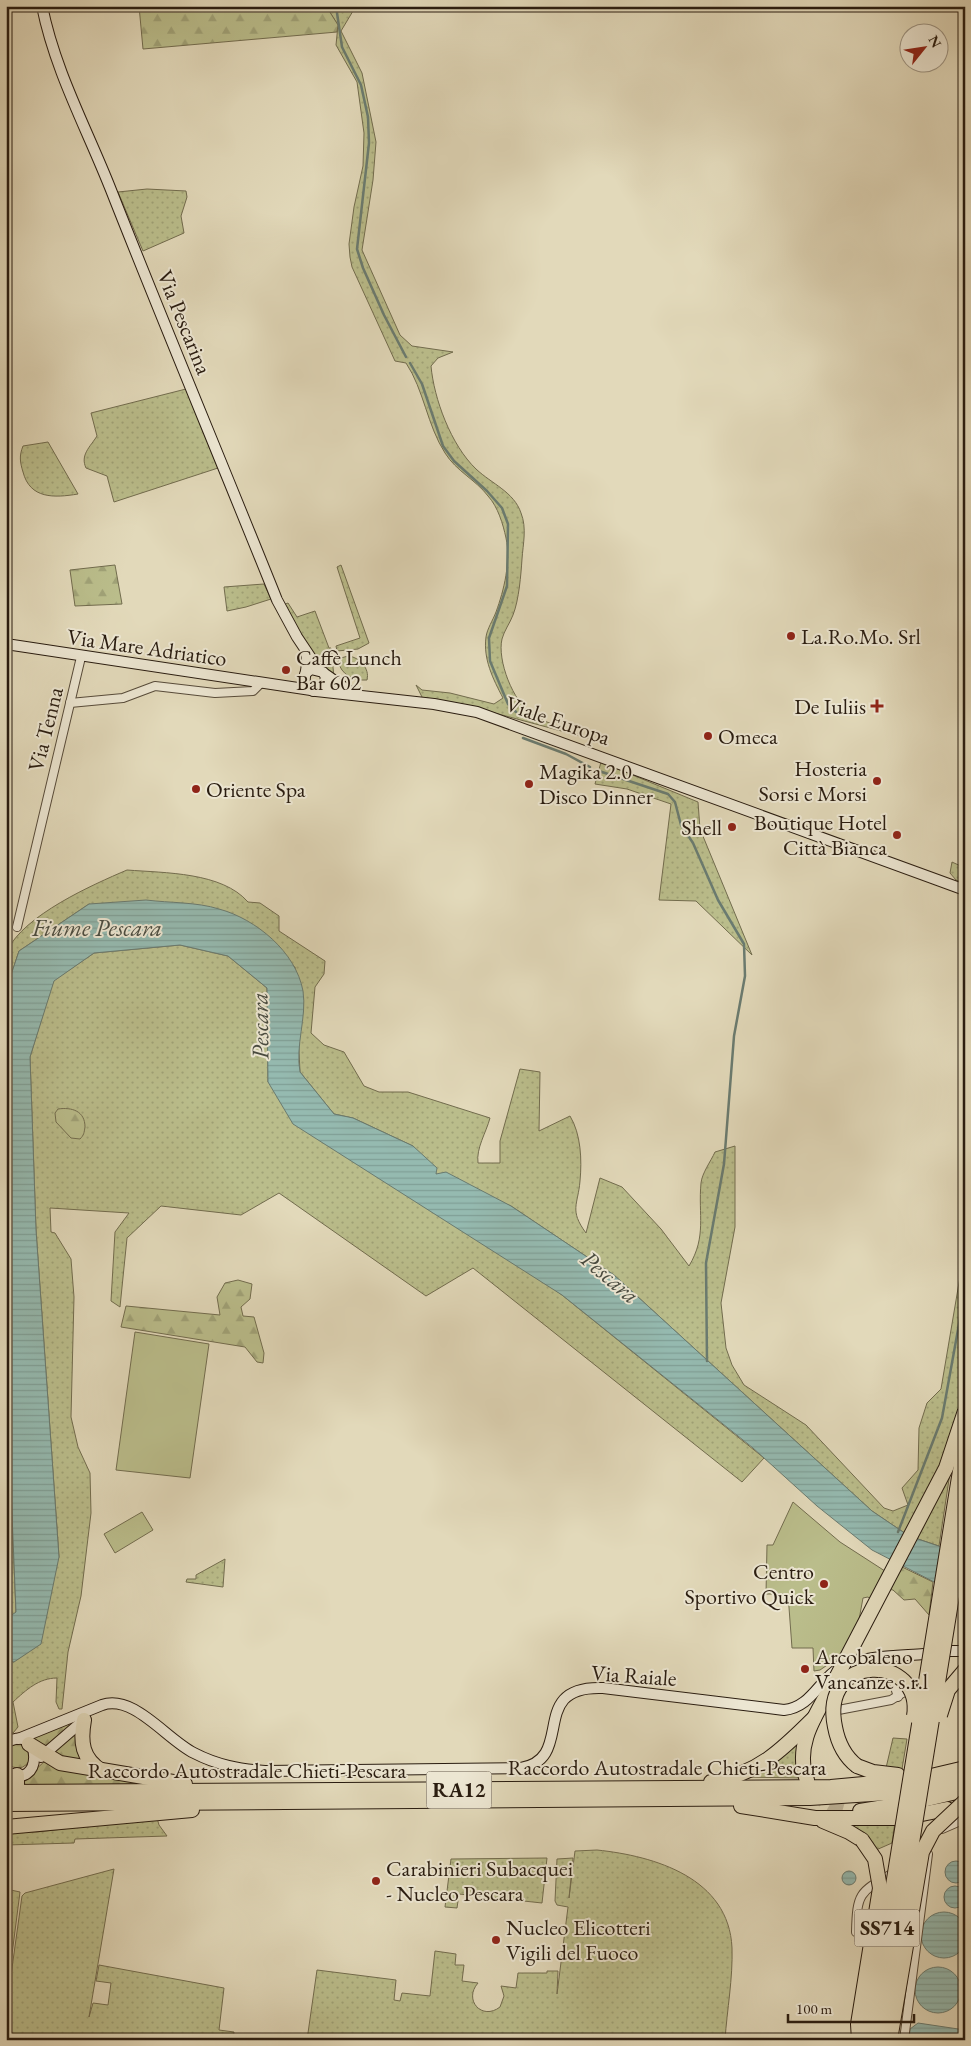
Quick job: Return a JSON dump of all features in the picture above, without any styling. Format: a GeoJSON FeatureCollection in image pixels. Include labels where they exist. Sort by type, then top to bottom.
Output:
{"type":"FeatureCollection","features":[{"type":"Feature","properties":{"kind":"highway"},"geometry":{"type":"LineString","coordinates":[[807,1780],[802,1764],[802,1754],[805,1740],[814,1718],[943,1474],[965,1411]]}},
{"type":"Feature","properties":{"kind":"highway","name":"SS714"},"geometry":{"type":"LineString","coordinates":[[868,2040],[965,1440]]}},
{"type":"Feature","properties":{"kind":"highway","name":"SS714"},"geometry":{"type":"LineString","coordinates":[[880,2040],[965,1516]]}},
{"type":"Feature","properties":{"kind":"highway"},"geometry":{"type":"LineString","coordinates":[[905,1786],[897,1775],[873,1772],[857,1766],[848,1758],[838,1739],[833,1706],[840,1685],[846,1679],[860,1672],[880,1669],[894,1675],[905,1683],[913,1697],[915,1707],[911,1732],[915,1744]]}},
{"type":"Feature","properties":{"kind":"highway"},"geometry":{"type":"LineString","coordinates":[[928,1736],[938,1727],[948,1690],[965,1670]]}},
{"type":"Feature","properties":{"kind":"highway"},"geometry":{"type":"LineString","coordinates":[[88,1715],[82,1737],[84,1751],[91,1763],[103,1771]]}},
{"type":"Feature","properties":{"kind":"highway"},"geometry":{"type":"LineString","coordinates":[[700,1788],[711,1782],[740,1775],[761,1765],[788,1744],[814,1718]]}},
{"type":"Feature","properties":{"kind":"highway"},"geometry":{"type":"LineString","coordinates":[[14,1741],[39,1758],[103,1771],[187,1784],[198,1791]]}},
{"type":"Feature","properties":{"kind":"highway"},"geometry":{"type":"LineString","coordinates":[[929,1788],[965,1768]]}},
{"type":"Feature","properties":{"kind":"highway"},"geometry":{"type":"LineString","coordinates":[[929,1788],[965,1779]]}},
{"type":"Feature","properties":{"kind":"highway","name":"Raccordo Autostradale Chieti-Pescara"},"geometry":{"type":"LineString","coordinates":[[12,1781],[198,1791],[905,1786]]}},
{"type":"Feature","properties":{"kind":"highway","name":"Raccordo Autostradale Chieti-Pescara"},"geometry":{"type":"LineString","coordinates":[[6,1804],[828,1798],[905,1786]]}},
{"type":"Feature","properties":{"kind":"highway"},"geometry":{"type":"LineString","coordinates":[[929,1788],[965,1790]]}},
{"type":"Feature","properties":{"kind":"highway"},"geometry":{"type":"LineString","coordinates":[[719,1799],[737,1806],[815,1818],[898,1812],[846,1811]]}},
{"type":"Feature","properties":{"kind":"highway"},"geometry":{"type":"LineString","coordinates":[[890,2040],[922,1852],[933,1831],[965,1801]]}},
{"type":"Feature","properties":{"kind":"highway"},"geometry":{"type":"LineString","coordinates":[[19,1812],[13,1827],[197,1810],[261,1808],[280,1802]]}},
{"type":"Feature","properties":{"kind":"highway"},"geometry":{"type":"LineString","coordinates":[[922,1814],[947,1809]]}},
{"type":"Feature","properties":{"kind":"highway"},"geometry":{"type":"LineString","coordinates":[[815,1818],[849,1832],[862,1840],[875,1859],[880,1888],[858,2024],[859,2040]]}},
{"type":"Feature","properties":{"kind":"street","name":"Via Pescarina"},"geometry":{"type":"LineString","coordinates":[[42,6],[60,69],[106,176],[281,610],[304,648],[322,672]]}},
{"type":"Feature","properties":{"kind":"street","name":"Via Mare Adriatico"},"geometry":{"type":"LineString","coordinates":[[6,644],[314,691]]}},
{"type":"Feature","properties":{"kind":"street","name":"Via Pescarina"},"geometry":{"type":"LineString","coordinates":[[304,648],[308,660],[305,676]]}},
{"type":"Feature","properties":{"kind":"street","name":"Via Tenna"},"geometry":{"type":"LineString","coordinates":[[18,927],[81,656]]}},
{"type":"Feature","properties":{"kind":"street"},"geometry":{"type":"LineString","coordinates":[[283,686],[293,684],[312,669],[322,672],[326,680],[324,687],[314,691],[305,685],[305,676]]}},
{"type":"Feature","properties":{"kind":"street","name":"Viale Europa"},"geometry":{"type":"LineString","coordinates":[[322,672],[340,687],[357,696]]}},
{"type":"Feature","properties":{"kind":"street"},"geometry":{"type":"LineString","coordinates":[[70,703],[123,698],[155,686],[215,694],[253,691],[261,683]]}},
{"type":"Feature","properties":{"kind":"street","name":"Viale Europa"},"geometry":{"type":"LineString","coordinates":[[314,691],[455,707],[477,712],[965,890]]}},
{"type":"Feature","properties":{"kind":"street"},"geometry":{"type":"LineString","coordinates":[[950,1651],[965,1651]]}},
{"type":"Feature","properties":{"kind":"street","name":"Via Raiale"},"geometry":{"type":"LineString","coordinates":[[12,1781],[28,1772],[39,1758],[88,1715],[106,1703],[123,1703],[142,1714],[165,1734],[192,1752],[216,1763],[243,1769],[521,1768],[534,1765],[547,1754],[558,1706],[567,1696],[579,1690],[603,1688],[784,1710],[806,1702],[823,1681],[849,1663],[863,1659],[924,1654]]}},
{"type":"Feature","properties":{"kind":"street"},"geometry":{"type":"LineString","coordinates":[[891,1658],[892,1677],[898,1697]]}},
{"type":"Feature","properties":{"kind":"street"},"geometry":{"type":"LineString","coordinates":[[831,1712],[884,1702],[898,1697],[914,1686],[965,1681]]}},
{"type":"Feature","properties":{"kind":"street","name":"Via Raiale"},"geometry":{"type":"LineString","coordinates":[[14,1741],[88,1715]]}},
{"type":"Feature","properties":{"kind":"street"},"geometry":{"type":"LineString","coordinates":[[904,2040],[928,1854],[934,1838],[943,1828],[965,1819]]}},
{"type":"Feature","properties":{"kind":"street"},"geometry":{"type":"LineString","coordinates":[[856,1932],[857,1902],[861,1894],[869,1886],[928,1854]]}},
{"type":"Feature","properties":{"kind":"green space"},"geometry":{"type":"Polygon","coordinates":[[[139,6],[326,6],[338,25],[337,32],[143,49],[139,6]]]}},
{"type":"Feature","properties":{"kind":"green space"},"geometry":{"type":"Polygon","coordinates":[[[326,6],[356,6],[341,31],[362,73],[376,142],[373,180],[362,250],[400,335],[412,346],[453,352],[438,358],[431,366],[436,393],[445,421],[467,459],[476,469],[513,499],[523,519],[524,536],[518,595],[513,615],[502,639],[501,648],[504,669],[513,691],[525,708],[532,714],[553,725],[591,739],[480,709],[423,699],[416,685],[422,690],[450,693],[494,704],[503,698],[487,661],[485,645],[504,585],[508,557],[506,538],[502,521],[492,500],[445,453],[434,431],[412,373],[406,363],[395,361],[352,267],[349,244],[354,207],[363,166],[364,133],[357,82],[336,45],[338,25],[326,6]]]}},
{"type":"Feature","properties":{"kind":"green space"},"geometry":{"type":"Polygon","coordinates":[[[147,189],[186,191],[187,197],[181,216],[184,233],[143,251],[118,192],[147,189]]]}},
{"type":"Feature","properties":{"kind":"green space"},"geometry":{"type":"Polygon","coordinates":[[[186,389],[218,468],[114,502],[107,476],[86,468],[84,463],[85,455],[97,436],[91,413],[186,389]]]}},
{"type":"Feature","properties":{"kind":"green space"},"geometry":{"type":"Polygon","coordinates":[[[48,442],[78,494],[44,495],[37,492],[26,481],[21,462],[23,446],[48,442]]]}},
{"type":"Feature","properties":{"kind":"green space"},"geometry":{"type":"Polygon","coordinates":[[[115,565],[122,604],[75,606],[70,570],[115,565]]]}},
{"type":"Feature","properties":{"kind":"green space"},"geometry":{"type":"Polygon","coordinates":[[[341,565],[369,643],[358,649],[337,651],[336,646],[360,638],[337,567],[341,565]]]}},
{"type":"Feature","properties":{"kind":"green space"},"geometry":{"type":"Polygon","coordinates":[[[264,584],[271,599],[227,611],[224,587],[264,584]]]}},
{"type":"Feature","properties":{"kind":"green space"},"geometry":{"type":"Polygon","coordinates":[[[288,603],[297,617],[315,611],[329,648],[331,648],[334,677],[319,662],[298,634],[283,605],[288,603]]]}},
{"type":"Feature","properties":{"kind":"green space"},"geometry":{"type":"Polygon","coordinates":[[[348,656],[356,658],[363,664],[367,671],[367,680],[353,678],[342,670],[338,661],[348,656]]]}},
{"type":"Feature","properties":{"kind":"green space"},"geometry":{"type":"Polygon","coordinates":[[[601,762],[698,802],[700,829],[752,955],[696,901],[659,900],[671,804],[627,789],[595,784],[601,762]]]}},
{"type":"Feature","properties":{"kind":"green space"},"geometry":{"type":"Polygon","coordinates":[[[952,862],[965,868],[965,883],[956,880],[950,873],[952,862]]]}},
{"type":"Feature","properties":{"kind":"green space"},"geometry":{"type":"Polygon","coordinates":[[[127,870],[208,879],[237,892],[248,902],[260,903],[279,916],[279,931],[325,961],[324,974],[315,987],[311,1033],[324,1045],[344,1052],[364,1086],[379,1092],[408,1092],[490,1118],[480,1146],[478,1163],[500,1163],[500,1141],[520,1069],[540,1072],[539,1131],[570,1116],[574,1123],[580,1147],[581,1165],[576,1213],[586,1233],[600,1178],[622,1187],[661,1229],[689,1266],[695,1255],[700,1235],[700,1195],[703,1175],[715,1152],[735,1146],[735,1227],[721,1303],[726,1348],[732,1365],[744,1385],[806,1425],[884,1508],[893,1511],[908,1505],[902,1488],[918,1470],[919,1428],[927,1403],[941,1389],[963,1259],[965,1266],[965,1373],[939,1546],[909,1536],[872,1511],[614,1275],[511,1206],[436,1174],[413,1146],[353,1118],[334,1114],[300,1072],[295,967],[89,904],[19,951],[6,990],[5,964],[7,951],[28,925],[78,893],[127,870]]]}},
{"type":"Feature","properties":{"kind":"green space"},"geometry":{"type":"Polygon","coordinates":[[[180,945],[228,956],[267,988],[268,1082],[562,1295],[764,1458],[742,1482],[473,1268],[426,1296],[279,1193],[241,1215],[161,1206],[127,1238],[120,1307],[111,1301],[115,1232],[129,1213],[50,1208],[51,1232],[55,1233],[71,1259],[74,1297],[71,1417],[78,1447],[90,1473],[91,1513],[81,1596],[68,1652],[62,1709],[59,1709],[56,1702],[57,1678],[39,1682],[13,1702],[18,1727],[13,1733],[6,1734],[6,1660],[14,1662],[59,1557],[36,1230],[30,1057],[53,981],[94,953],[180,945]]]}},
{"type":"Feature","properties":{"kind":"green space"},"geometry":{"type":"Polygon","coordinates":[[[58,1109],[77,1111],[83,1117],[85,1127],[84,1134],[80,1139],[71,1138],[56,1122],[55,1113],[58,1109]]]}},
{"type":"Feature","properties":{"kind":"green space"},"geometry":{"type":"Polygon","coordinates":[[[238,1280],[252,1284],[250,1299],[241,1307],[243,1316],[254,1317],[264,1353],[263,1363],[257,1362],[245,1347],[121,1327],[126,1306],[220,1315],[217,1297],[225,1283],[238,1280]]]}},
{"type":"Feature","properties":{"kind":"green space"},"geometry":{"type":"Polygon","coordinates":[[[135,1332],[209,1344],[190,1478],[116,1470],[135,1332]]]}},
{"type":"Feature","properties":{"kind":"green space"},"geometry":{"type":"Polygon","coordinates":[[[6,1368],[16,1613],[6,1619],[6,1368]]]}},
{"type":"Feature","properties":{"kind":"green space","name":"Centro Sportivo Quick"},"geometry":{"type":"Polygon","coordinates":[[[793,1502],[840,1542],[888,1573],[873,1601],[868,1597],[863,1598],[858,1625],[842,1655],[820,1670],[814,1671],[813,1648],[792,1648],[788,1594],[766,1594],[767,1545],[773,1545],[793,1502]]]}},
{"type":"Feature","properties":{"kind":"green space"},"geometry":{"type":"Polygon","coordinates":[[[142,1512],[153,1530],[115,1553],[104,1534],[142,1512]]]}},
{"type":"Feature","properties":{"kind":"green space"},"geometry":{"type":"Polygon","coordinates":[[[225,1559],[223,1587],[186,1582],[187,1579],[196,1579],[196,1575],[225,1559]]]}},
{"type":"Feature","properties":{"kind":"green space"},"geometry":{"type":"Polygon","coordinates":[[[898,1565],[933,1582],[929,1615],[915,1599],[904,1600],[893,1590],[887,1589],[898,1565]]]}},
{"type":"Feature","properties":{"kind":"green space"},"geometry":{"type":"Polygon","coordinates":[[[80,1719],[43,1748],[29,1737],[80,1719]]]}},
{"type":"Feature","properties":{"kind":"green space"},"geometry":{"type":"Polygon","coordinates":[[[79,1729],[86,1761],[50,1755],[79,1729]]]}},
{"type":"Feature","properties":{"kind":"green space"},"geometry":{"type":"Polygon","coordinates":[[[801,1736],[800,1778],[742,1777],[801,1736]]]}},
{"type":"Feature","properties":{"kind":"green space"},"geometry":{"type":"Polygon","coordinates":[[[893,1738],[907,1739],[902,1769],[886,1768],[893,1738]]]}},
{"type":"Feature","properties":{"kind":"green space"},"geometry":{"type":"Polygon","coordinates":[[[18,1744],[23,1745],[29,1751],[29,1761],[23,1767],[18,1768],[13,1767],[7,1761],[6,1756],[7,1751],[13,1745],[18,1744]]]}},
{"type":"Feature","properties":{"kind":"green space"},"geometry":{"type":"Polygon","coordinates":[[[45,1761],[140,1781],[140,1784],[25,1785],[24,1780],[45,1761]]]}},
{"type":"Feature","properties":{"kind":"green space"},"geometry":{"type":"Polygon","coordinates":[[[157,1818],[159,1825],[167,1836],[75,1839],[74,1843],[6,1845],[6,1832],[37,1832],[157,1818]]]}},
{"type":"Feature","properties":{"kind":"green space"},"geometry":{"type":"Polygon","coordinates":[[[895,1822],[892,1843],[876,1850],[838,1823],[895,1822]]]}},
{"type":"Feature","properties":{"kind":"green space"},"geometry":{"type":"Polygon","coordinates":[[[597,1850],[642,1858],[664,1865],[685,1875],[703,1888],[718,1904],[728,1924],[732,1948],[731,1982],[725,2040],[307,2040],[317,1970],[396,1980],[394,2000],[400,2001],[402,1993],[430,1996],[435,1951],[456,1954],[455,1965],[464,1965],[462,1981],[478,1983],[474,1989],[473,1996],[474,2002],[481,2010],[487,2012],[500,2007],[504,1996],[501,1986],[516,1988],[518,1973],[558,1971],[557,1994],[568,1907],[557,1905],[555,1901],[557,1859],[573,1858],[569,1898],[575,1851],[597,1850]]]}},
{"type":"Feature","properties":{"kind":"green space"},"geometry":{"type":"Polygon","coordinates":[[[547,1858],[542,1903],[459,1894],[457,1908],[445,1907],[451,1859],[547,1858]]]}},
{"type":"Feature","properties":{"kind":"green space"},"geometry":{"type":"Polygon","coordinates":[[[114,1869],[89,2017],[93,2003],[108,2005],[111,1983],[96,1981],[99,1965],[224,1988],[219,2030],[234,2032],[233,2040],[6,2040],[6,2011],[22,1896],[25,1893],[114,1869]]]}},
{"type":"Feature","properties":{"kind":"green space"},"geometry":{"type":"Polygon","coordinates":[[[6,1889],[20,1892],[6,2001],[6,1889]]]}},
{"type":"Feature","properties":{"kind":"water","name":"Fiume Pescara"},"geometry":{"type":"Polygon","coordinates":[[[146,900],[193,904],[219,909],[247,921],[272,939],[292,963],[303,991],[304,1011],[299,1052],[300,1072],[334,1114],[353,1118],[413,1146],[437,1168],[436,1174],[446,1172],[511,1206],[614,1275],[872,1511],[909,1536],[965,1555],[965,1585],[938,1584],[872,1550],[817,1506],[753,1448],[562,1295],[293,1124],[268,1082],[267,988],[228,956],[180,945],[94,953],[54,981],[30,1057],[36,1230],[59,1557],[41,1644],[14,1662],[6,1660],[6,1619],[16,1612],[6,1368],[6,990],[19,951],[89,904],[146,900]]]}},
{"type":"Feature","properties":{"kind":"water"},"geometry":{"type":"Polygon","coordinates":[[[956,1861],[964,1864],[967,1872],[964,1880],[956,1883],[948,1880],[945,1872],[948,1864],[956,1861]]]}},
{"type":"Feature","properties":{"kind":"water"},"geometry":{"type":"Polygon","coordinates":[[[849,1871],[854,1873],[856,1878],[854,1883],[849,1885],[844,1883],[842,1878],[844,1873],[849,1871]]]}},
{"type":"Feature","properties":{"kind":"water"},"geometry":{"type":"Polygon","coordinates":[[[955,1886],[963,1889],[966,1897],[963,1905],[955,1908],[947,1905],[944,1897],[947,1889],[955,1886]]]}},
{"type":"Feature","properties":{"kind":"water"},"geometry":{"type":"Polygon","coordinates":[[[944,1912],[957,1916],[963,1922],[967,1935],[963,1948],[957,1954],[944,1958],[931,1954],[925,1948],[921,1935],[925,1922],[931,1916],[944,1912]]]}},
{"type":"Feature","properties":{"kind":"water"},"geometry":{"type":"Polygon","coordinates":[[[933,1967],[943,1967],[957,1977],[961,1990],[957,2003],[951,2009],[943,2013],[933,2013],[919,2003],[915,1995],[915,1985],[925,1971],[933,1967]]]}},
{"type":"Feature","properties":{"kind":"water"},"geometry":{"type":"Polygon","coordinates":[[[918,2023],[965,2030],[964,2040],[909,2040],[910,2029],[918,2023]]]}},
{"type":"Feature","properties":{"kind":"waterway"},"geometry":{"type":"LineString","coordinates":[[336,6],[342,47],[361,85],[368,117],[369,143],[357,249],[363,268],[384,315],[406,357]]}},
{"type":"Feature","properties":{"kind":"waterway"},"geometry":{"type":"LineString","coordinates":[[410,363],[422,384],[443,446],[454,461],[487,491],[502,508],[508,524],[507,586],[489,638],[490,661],[508,704],[516,712]]}},
{"type":"Feature","properties":{"kind":"waterway"},"geometry":{"type":"LineString","coordinates":[[523,738],[566,754],[590,767]]}},
{"type":"Feature","properties":{"kind":"waterway"},"geometry":{"type":"LineString","coordinates":[[596,770],[668,794],[675,802],[681,825],[693,843],[718,900],[744,944],[745,976],[734,1036],[724,1164],[706,1263],[707,1361]]}},
{"type":"Feature","properties":{"kind":"waterway"},"geometry":{"type":"LineString","coordinates":[[898,1532],[942,1418],[965,1291]]}},
{"type":"Feature","properties":{"kind":"waterway"},"geometry":{"type":"LineString","coordinates":[[8,2036],[44,2040]]}},
{"type":"Feature","properties":{"kind":"tunnel"},"geometry":{"type":"LineString","coordinates":[[814,1791],[828,1804],[846,1811]]}},
{"type":"Feature","properties":{"kind":"place","name":"La.Ro.Mo. Srl"},"geometry":{"type":"Point","coordinates":[791,636]}},
{"type":"Feature","properties":{"kind":"place","name":"Caffè Lunch Bar 602"},"geometry":{"type":"Point","coordinates":[286,670]}},
{"type":"Feature","properties":{"kind":"place","name":"De Iuliis"},"geometry":{"type":"Point","coordinates":[877,706]}},
{"type":"Feature","properties":{"kind":"place","name":"Omeca"},"geometry":{"type":"Point","coordinates":[708,736]}},
{"type":"Feature","properties":{"kind":"place","name":"Hosteria Sorsi e Morsi"},"geometry":{"type":"Point","coordinates":[877,781]}},
{"type":"Feature","properties":{"kind":"place","name":"Magika 2.0 Disco Dinner"},"geometry":{"type":"Point","coordinates":[529,784]}},
{"type":"Feature","properties":{"kind":"place","name":"Oriente Spa"},"geometry":{"type":"Point","coordinates":[196,789]}},
{"type":"Feature","properties":{"kind":"place","name":"Shell"},"geometry":{"type":"Point","coordinates":[732,827]}},
{"type":"Feature","properties":{"kind":"place","name":"Boutique Hotel Città Bianca"},"geometry":{"type":"Point","coordinates":[897,835]}},
{"type":"Feature","properties":{"kind":"place","name":"Centro Sportivo Quick"},"geometry":{"type":"Point","coordinates":[824,1584]}},
{"type":"Feature","properties":{"kind":"place","name":"Arcobaleno Vancanze s.r.l"},"geometry":{"type":"Point","coordinates":[805,1669]}},
{"type":"Feature","properties":{"kind":"place","name":"Carabinieri Subacquei - Nucleo Pescara"},"geometry":{"type":"Point","coordinates":[376,1881]}},
{"type":"Feature","properties":{"kind":"place","name":"Nucleo Elicotteri Vigili del Fuoco"},"geometry":{"type":"Point","coordinates":[496,1940]}},
{"type":"Feature","properties":{"kind":"water label","name":"Pescara"},"geometry":{"type":"Point","coordinates":[260,1026]}},
{"type":"Feature","properties":{"kind":"water label","name":"Pescara"},"geometry":{"type":"Point","coordinates":[610,1277]}}]}
